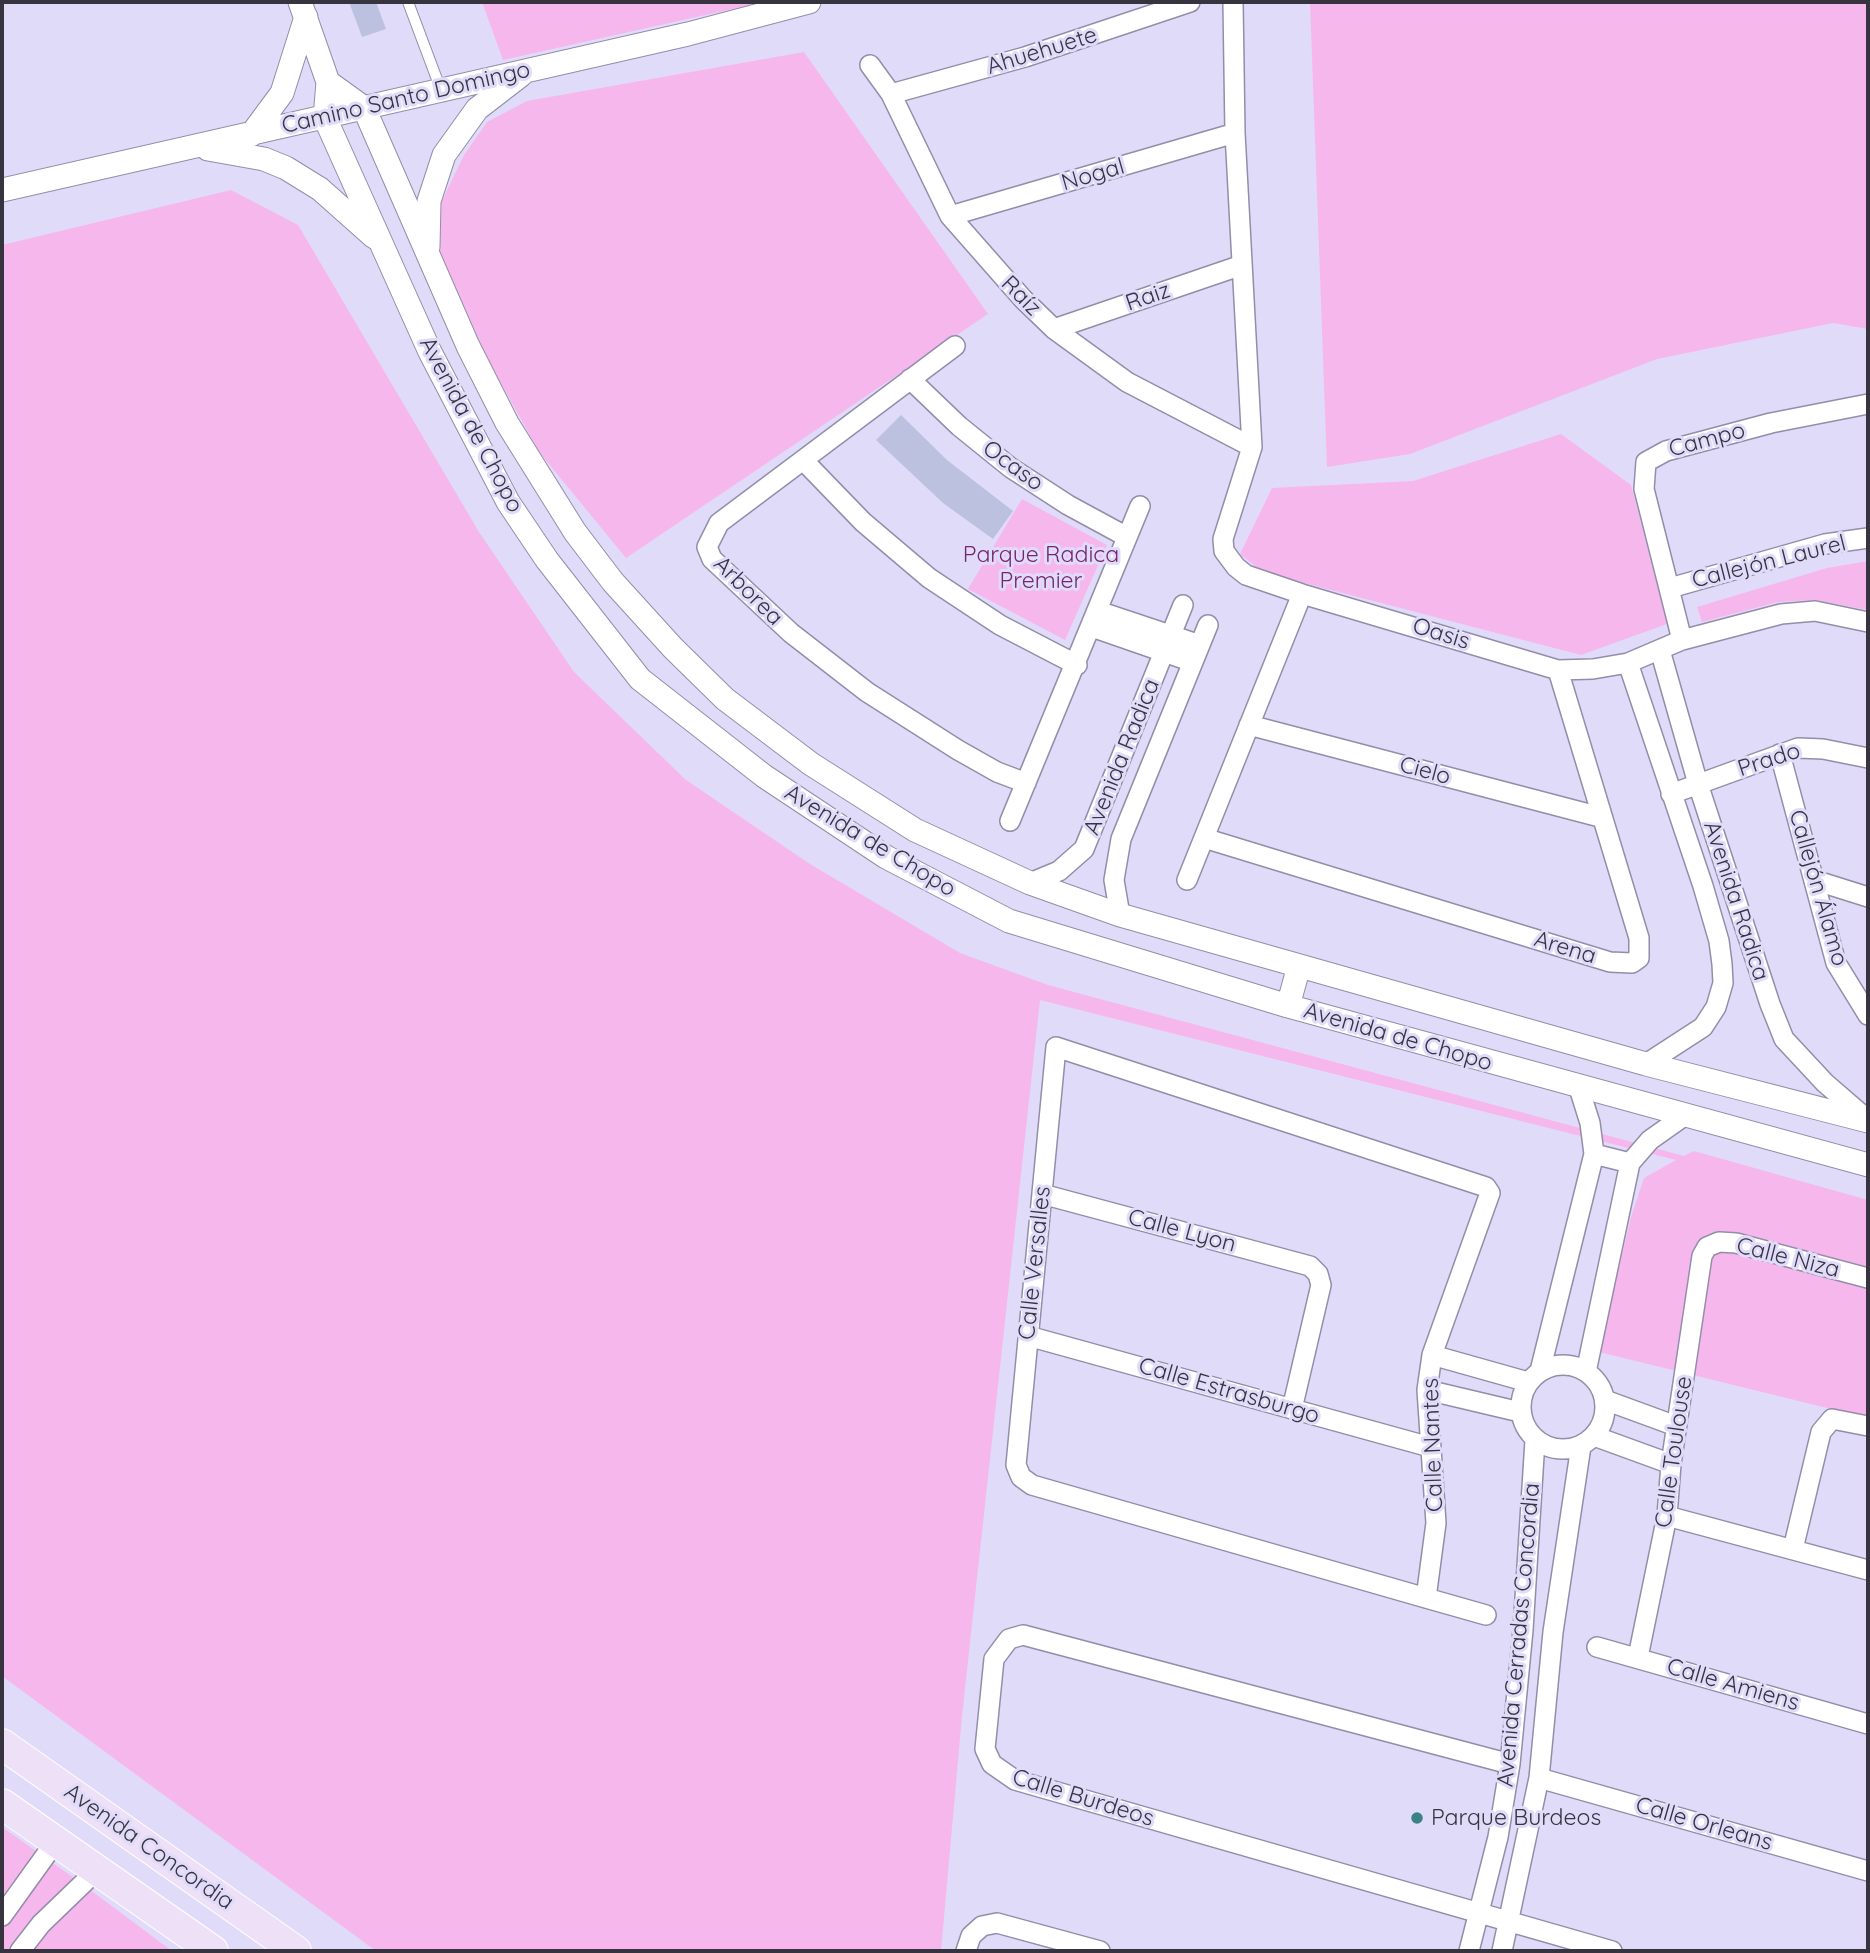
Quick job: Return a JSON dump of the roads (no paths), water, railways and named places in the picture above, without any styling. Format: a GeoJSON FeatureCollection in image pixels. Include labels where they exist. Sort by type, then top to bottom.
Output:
{"type":"FeatureCollection","features":[{"type":"Feature","properties":{"kind":"main road","name":"Avenida Concordia"},"geometry":{"type":"LineString","coordinates":[[2,1744],[296,1951]]}},
{"type":"Feature","properties":{"kind":"main road"},"geometry":{"type":"LineString","coordinates":[[2,1804],[213,1951]]}},
{"type":"Feature","properties":{"kind":"street","name":"Camino Santo Domingo"},"geometry":{"type":"LineString","coordinates":[[2,190],[688,34],[809,2]]}},
{"type":"Feature","properties":{"kind":"street","name":"Ahuehuete"},"geometry":{"type":"LineString","coordinates":[[891,94],[1026,57],[1190,2]]}},
{"type":"Feature","properties":{"kind":"street"},"geometry":{"type":"LineString","coordinates":[[1233,2],[1235,133],[1252,447]]}},
{"type":"Feature","properties":{"kind":"street"},"geometry":{"type":"LineString","coordinates":[[303,10],[328,82],[325,118]]}},
{"type":"Feature","properties":{"kind":"street"},"geometry":{"type":"LineString","coordinates":[[251,135],[282,93],[303,10]]}},
{"type":"Feature","properties":{"kind":"street","name":"Raíz"},"geometry":{"type":"LineString","coordinates":[[870,65],[891,94],[950,216],[997,273],[1054,329],[1127,382],[1252,447]]}},
{"type":"Feature","properties":{"kind":"street"},"geometry":{"type":"LineString","coordinates":[[429,258],[429,201],[444,155],[477,109],[514,79],[538,67]]}},
{"type":"Feature","properties":{"kind":"street"},"geometry":{"type":"LineString","coordinates":[[328,82],[364,108]]}},
{"type":"Feature","properties":{"kind":"street","name":"Avenida de Chopo"},"geometry":{"type":"LineString","coordinates":[[364,108],[485,379],[539,475],[613,582],[673,648],[726,699],[811,764],[915,830],[1030,883],[1120,915],[1646,1064],[1868,1120]]}},
{"type":"Feature","properties":{"kind":"street","name":"Avenida de Chopo"},"geometry":{"type":"LineString","coordinates":[[325,118],[430,352],[508,502],[547,560],[640,679],[764,776],[886,857],[1009,921],[1287,1006],[1868,1165]]}},
{"type":"Feature","properties":{"kind":"street","name":"Nogal"},"geometry":{"type":"LineString","coordinates":[[950,216],[1235,133]]}},
{"type":"Feature","properties":{"kind":"street"},"geometry":{"type":"LineString","coordinates":[[188,147],[235,152],[286,167],[353,216],[385,248]]}},
{"type":"Feature","properties":{"kind":"street","name":"Raiz"},"geometry":{"type":"LineString","coordinates":[[1054,329],[1242,265]]}},
{"type":"Feature","properties":{"kind":"street","name":"Arborea"},"geometry":{"type":"LineString","coordinates":[[955,346],[719,523],[708,540],[707,547],[712,559],[791,633],[867,692],[958,751],[997,772],[1026,783]]}},
{"type":"Feature","properties":{"kind":"street","name":"Ocaso"},"geometry":{"type":"LineString","coordinates":[[910,379],[959,426],[1011,468],[1068,505],[1127,537]]}},
{"type":"Feature","properties":{"kind":"street","name":"Campo"},"geometry":{"type":"LineString","coordinates":[[1682,640],[1644,489],[1646,462],[1666,451],[1771,423],[1868,404]]}},
{"type":"Feature","properties":{"kind":"street","name":"Oasis"},"geometry":{"type":"LineString","coordinates":[[1252,447],[1223,539],[1228,559],[1246,575],[1558,670],[1593,669],[1628,663],[1682,640],[1782,614],[1815,611],[1868,622]]}},
{"type":"Feature","properties":{"kind":"street"},"geometry":{"type":"LineString","coordinates":[[803,460],[863,522],[929,578],[1000,625],[1077,665]]}},
{"type":"Feature","properties":{"kind":"street"},"geometry":{"type":"LineString","coordinates":[[1010,821],[1077,665],[1140,506]]}},
{"type":"Feature","properties":{"kind":"street","name":"Callejón Laurel"},"geometry":{"type":"LineString","coordinates":[[1670,588],[1813,547],[1868,538]]}},
{"type":"Feature","properties":{"kind":"street"},"geometry":{"type":"LineString","coordinates":[[1186,880],[1302,594]]}},
{"type":"Feature","properties":{"kind":"street","name":"Avenida Radica"},"geometry":{"type":"LineString","coordinates":[[1030,883],[1059,871],[1084,849],[1183,605]]}},
{"type":"Feature","properties":{"kind":"street"},"geometry":{"type":"LineString","coordinates":[[1095,619],[1197,653]]}},
{"type":"Feature","properties":{"kind":"street","name":"Avenida Radica"},"geometry":{"type":"LineString","coordinates":[[1120,915],[1114,880],[1121,839],[1208,625]]}},
{"type":"Feature","properties":{"kind":"street","name":"Avenida Radica"},"geometry":{"type":"LineString","coordinates":[[1660,650],[1698,784],[1784,1039],[1825,1083],[1868,1120]]}},
{"type":"Feature","properties":{"kind":"street","name":"Avenida Radica"},"geometry":{"type":"LineString","coordinates":[[1628,663],[1719,941],[1723,983],[1716,1007],[1703,1027],[1646,1064]]}},
{"type":"Feature","properties":{"kind":"street","name":"Arena"},"geometry":{"type":"LineString","coordinates":[[1204,838],[1610,962],[1632,963],[1639,958],[1639,938],[1600,817],[1558,670]]}},
{"type":"Feature","properties":{"kind":"street","name":"Cielo"},"geometry":{"type":"LineString","coordinates":[[1249,725],[1600,817]]}},
{"type":"Feature","properties":{"kind":"street","name":"Prado"},"geometry":{"type":"LineString","coordinates":[[1671,794],[1780,754],[1808,747],[1868,758]]}},
{"type":"Feature","properties":{"kind":"street","name":"Callejón Álamo"},"geometry":{"type":"LineString","coordinates":[[1780,754],[1836,963],[1868,1015]]}},
{"type":"Feature","properties":{"kind":"street"},"geometry":{"type":"LineString","coordinates":[[1814,880],[1868,897]]}},
{"type":"Feature","properties":{"kind":"street"},"geometry":{"type":"LineString","coordinates":[[1287,1006],[1299,966]]}},
{"type":"Feature","properties":{"kind":"street","name":"Calle Versalles"},"geometry":{"type":"LineString","coordinates":[[1426,1598],[1032,1485],[1021,1477],[1016,1465],[1056,1047],[1477,1182]]}},
{"type":"Feature","properties":{"kind":"street"},"geometry":{"type":"LineString","coordinates":[[1432,1355],[1534,1377],[1555,1365],[1571,1366],[1586,1372],[1598,1384],[1605,1400],[1604,1419],[1588,1441],[1565,1450],[1549,1447],[1535,1440],[1525,1427],[1520,1412],[1521,1396],[1534,1377],[1594,1154],[1590,1123],[1579,1088]]}},
{"type":"Feature","properties":{"kind":"street"},"geometry":{"type":"LineString","coordinates":[[1586,1372],[1630,1163],[1650,1140],[1684,1116]]}},
{"type":"Feature","properties":{"kind":"street"},"geometry":{"type":"LineString","coordinates":[[1594,1154],[1630,1163]]}},
{"type":"Feature","properties":{"kind":"street","name":"Calle Nantes"},"geometry":{"type":"LineString","coordinates":[[1426,1598],[1436,1523],[1427,1390],[1432,1355],[1490,1193],[1477,1182]]}},
{"type":"Feature","properties":{"kind":"street","name":"Calle Lyon"},"geometry":{"type":"LineString","coordinates":[[1042,1194],[1310,1266],[1318,1274],[1321,1285],[1292,1409]]}},
{"type":"Feature","properties":{"kind":"street","name":"Calle Niza"},"geometry":{"type":"LineString","coordinates":[[1707,1247],[1719,1242],[1736,1243],[1868,1278]]}},
{"type":"Feature","properties":{"kind":"street","name":"Calle Toulouse"},"geometry":{"type":"LineString","coordinates":[[1638,1657],[1667,1516],[1676,1426],[1702,1256],[1707,1247]]}},
{"type":"Feature","properties":{"kind":"street","name":"Calle Estrasburgo"},"geometry":{"type":"LineString","coordinates":[[1028,1336],[1430,1447]]}},
{"type":"Feature","properties":{"kind":"street"},"geometry":{"type":"LineString","coordinates":[[1427,1390],[1520,1412]]}},
{"type":"Feature","properties":{"kind":"street"},"geometry":{"type":"LineString","coordinates":[[1605,1400],[1676,1426]]}},
{"type":"Feature","properties":{"kind":"street"},"geometry":{"type":"LineString","coordinates":[[1793,1549],[1821,1432],[1832,1419],[1868,1426]]}},
{"type":"Feature","properties":{"kind":"street","name":"Avenida Cerradas Concordia"},"geometry":{"type":"LineString","coordinates":[[1469,1951],[1481,1912],[1510,1764],[1523,1630],[1535,1440]]}},
{"type":"Feature","properties":{"kind":"street"},"geometry":{"type":"LineString","coordinates":[[1588,1441],[1671,1464]]}},
{"type":"Feature","properties":{"kind":"street","name":"Avenida Cerradas Concordia"},"geometry":{"type":"LineString","coordinates":[[1502,1951],[1511,1921],[1539,1778],[1553,1632],[1588,1441]]}},
{"type":"Feature","properties":{"kind":"street"},"geometry":{"type":"LineString","coordinates":[[1667,1516],[1868,1570]]}},
{"type":"Feature","properties":{"kind":"street"},"geometry":{"type":"LineString","coordinates":[[1426,1598],[1486,1615]]}},
{"type":"Feature","properties":{"kind":"street"},"geometry":{"type":"LineString","coordinates":[[1523,1630],[1553,1632]]}},
{"type":"Feature","properties":{"kind":"street","name":"Calle Burdeos"},"geometry":{"type":"LineString","coordinates":[[1510,1764],[1023,1635],[1009,1639],[994,1659],[985,1749],[992,1764],[1002,1774],[1511,1921]]}},
{"type":"Feature","properties":{"kind":"street","name":"Calle Amiens"},"geometry":{"type":"LineString","coordinates":[[1597,1647],[1868,1724]]}},
{"type":"Feature","properties":{"kind":"street","name":"Calle Orleans"},"geometry":{"type":"LineString","coordinates":[[1539,1778],[1868,1871]]}},
{"type":"Feature","properties":{"kind":"street"},"geometry":{"type":"LineString","coordinates":[[2,1916],[56,1842]]}},
{"type":"Feature","properties":{"kind":"street"},"geometry":{"type":"LineString","coordinates":[[20,1951],[41,1924],[97,1870]]}},
{"type":"Feature","properties":{"kind":"street"},"geometry":{"type":"LineString","coordinates":[[1511,1921],[1612,1951]]}},
{"type":"Feature","properties":{"kind":"street"},"geometry":{"type":"LineString","coordinates":[[966,1951],[971,1936],[976,1931],[982,1926],[997,1923],[1100,1951]]}},
{"type":"Feature","properties":{"kind":"lane"},"geometry":{"type":"LineString","coordinates":[[408,2],[441,90]]}},
{"type":"Feature","properties":{"kind":"place","name":"Parque Burdeos"},"geometry":{"type":"Point","coordinates":[1417,1818]}},
{"type":"Feature","properties":{"kind":"park label","name":"Parque Radica Premier"},"geometry":{"type":"Point","coordinates":[1041,568]}}]}
